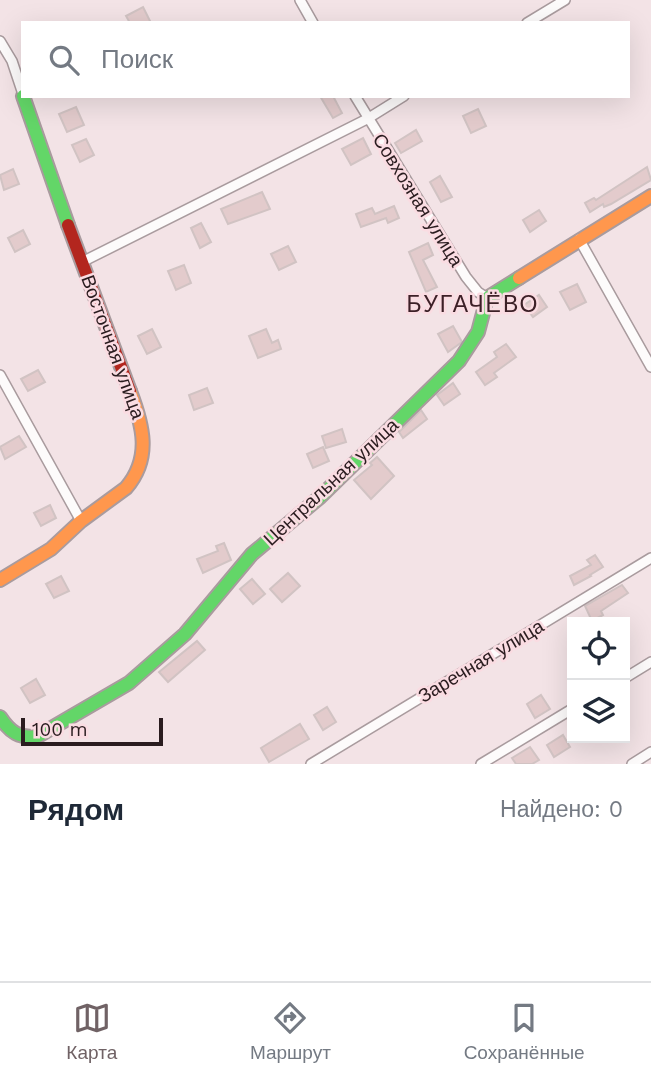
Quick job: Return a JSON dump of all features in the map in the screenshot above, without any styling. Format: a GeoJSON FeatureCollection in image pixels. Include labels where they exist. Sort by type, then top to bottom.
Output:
{"type":"FeatureCollection","features":[{"type":"Feature","properties":{"kind":"street"},"geometry":{"type":"LineString","coordinates":[[300,0],[312,21]]}},
{"type":"Feature","properties":{"kind":"street"},"geometry":{"type":"LineString","coordinates":[[530,21],[565,0]]}},
{"type":"Feature","properties":{"kind":"street","name":"Восточная улица"},"geometry":{"type":"LineString","coordinates":[[0,41],[2,52],[12,61],[21,89]]}},
{"type":"Feature","properties":{"kind":"street","name":"Восточная улица"},"geometry":{"type":"LineString","coordinates":[[0,580],[51,549],[81,521],[126,488],[132,481],[142,456],[144,439],[133,399],[44,161],[24,98]]}},
{"type":"Feature","properties":{"kind":"street","name":"Совхозная улица"},"geometry":{"type":"LineString","coordinates":[[356,98],[466,277],[478,292],[487,298]]}},
{"type":"Feature","properties":{"kind":"street"},"geometry":{"type":"LineString","coordinates":[[82,262],[367,118],[401,98]]}},
{"type":"Feature","properties":{"kind":"street"},"geometry":{"type":"LineString","coordinates":[[487,298],[651,196]]}},
{"type":"Feature","properties":{"kind":"street"},"geometry":{"type":"LineString","coordinates":[[579,239],[651,367]]}},
{"type":"Feature","properties":{"kind":"street","name":"Центральная улица"},"geometry":{"type":"LineString","coordinates":[[0,717],[13,735],[27,739],[38,736],[129,683],[186,634],[253,554],[320,497],[459,361],[473,345],[486,311],[487,298]]}},
{"type":"Feature","properties":{"kind":"street"},"geometry":{"type":"LineString","coordinates":[[0,375],[81,521]]}},
{"type":"Feature","properties":{"kind":"street","name":"Заречная улица"},"geometry":{"type":"LineString","coordinates":[[311,764],[651,558]]}},
{"type":"Feature","properties":{"kind":"street"},"geometry":{"type":"LineString","coordinates":[[630,675],[651,662]]}},
{"type":"Feature","properties":{"kind":"street"},"geometry":{"type":"LineString","coordinates":[[481,764],[567,712]]}},
{"type":"Feature","properties":{"kind":"street"},"geometry":{"type":"LineString","coordinates":[[632,764],[651,752]]}},
{"type":"Feature","properties":{"kind":"building"},"geometry":{"type":"Polygon","coordinates":[[[143,7],[150,21],[129,21],[126,16],[143,7]]]}},
{"type":"Feature","properties":{"kind":"building"},"geometry":{"type":"Polygon","coordinates":[[[321,98],[334,98],[342,113],[333,118],[321,98]]]}},
{"type":"Feature","properties":{"kind":"building"},"geometry":{"type":"Polygon","coordinates":[[[76,107],[84,125],[67,132],[59,114],[76,107]]]}},
{"type":"Feature","properties":{"kind":"building"},"geometry":{"type":"Polygon","coordinates":[[[478,109],[486,126],[471,133],[463,116],[478,109]]]}},
{"type":"Feature","properties":{"kind":"building"},"geometry":{"type":"Polygon","coordinates":[[[416,130],[422,141],[401,153],[395,143],[416,130]]]}},
{"type":"Feature","properties":{"kind":"building"},"geometry":{"type":"Polygon","coordinates":[[[363,138],[371,154],[351,165],[342,149],[363,138]]]}},
{"type":"Feature","properties":{"kind":"building"},"geometry":{"type":"Polygon","coordinates":[[[86,139],[94,155],[80,162],[72,145],[86,139]]]}},
{"type":"Feature","properties":{"kind":"building"},"geometry":{"type":"Polygon","coordinates":[[[647,167],[651,180],[611,204],[604,207],[603,204],[590,212],[585,203],[594,198],[596,200],[647,167]]]}},
{"type":"Feature","properties":{"kind":"building"},"geometry":{"type":"Polygon","coordinates":[[[13,169],[19,184],[4,190],[0,175],[13,169]]]}},
{"type":"Feature","properties":{"kind":"building"},"geometry":{"type":"Polygon","coordinates":[[[440,176],[452,197],[441,202],[430,182],[440,176]]]}},
{"type":"Feature","properties":{"kind":"building"},"geometry":{"type":"Polygon","coordinates":[[[262,192],[270,209],[228,224],[221,209],[262,192]]]}},
{"type":"Feature","properties":{"kind":"building"},"geometry":{"type":"Polygon","coordinates":[[[394,206],[399,218],[388,223],[386,218],[361,227],[356,214],[372,208],[375,214],[394,206]]]}},
{"type":"Feature","properties":{"kind":"building"},"geometry":{"type":"Polygon","coordinates":[[[539,210],[546,221],[530,232],[523,220],[539,210]]]}},
{"type":"Feature","properties":{"kind":"building"},"geometry":{"type":"Polygon","coordinates":[[[201,223],[211,242],[200,248],[191,228],[201,223]]]}},
{"type":"Feature","properties":{"kind":"building"},"geometry":{"type":"Polygon","coordinates":[[[23,230],[30,244],[15,252],[8,238],[23,230]]]}},
{"type":"Feature","properties":{"kind":"building"},"geometry":{"type":"Polygon","coordinates":[[[428,243],[433,255],[423,260],[437,287],[426,292],[409,252],[428,243]]]}},
{"type":"Feature","properties":{"kind":"building"},"geometry":{"type":"Polygon","coordinates":[[[288,246],[296,262],[279,270],[271,254],[288,246]]]}},
{"type":"Feature","properties":{"kind":"building"},"geometry":{"type":"Polygon","coordinates":[[[184,265],[191,283],[176,290],[168,271],[184,265]]]}},
{"type":"Feature","properties":{"kind":"building"},"geometry":{"type":"Polygon","coordinates":[[[577,284],[586,302],[570,310],[560,292],[577,284]]]}},
{"type":"Feature","properties":{"kind":"building"},"geometry":{"type":"Polygon","coordinates":[[[539,295],[547,307],[533,317],[524,305],[539,295]]]}},
{"type":"Feature","properties":{"kind":"building"},"geometry":{"type":"Polygon","coordinates":[[[453,326],[462,342],[448,352],[438,334],[453,326]]]}},
{"type":"Feature","properties":{"kind":"building"},"geometry":{"type":"Polygon","coordinates":[[[152,329],[161,347],[147,354],[138,336],[152,329]]]}},
{"type":"Feature","properties":{"kind":"building"},"geometry":{"type":"Polygon","coordinates":[[[266,329],[272,343],[278,340],[281,349],[258,358],[249,336],[266,329]]]}},
{"type":"Feature","properties":{"kind":"building"},"geometry":{"type":"Polygon","coordinates":[[[506,344],[516,357],[494,373],[497,377],[485,385],[476,372],[497,357],[494,352],[506,344]]]}},
{"type":"Feature","properties":{"kind":"building"},"geometry":{"type":"Polygon","coordinates":[[[38,370],[45,382],[28,391],[21,379],[38,370]]]}},
{"type":"Feature","properties":{"kind":"building"},"geometry":{"type":"Polygon","coordinates":[[[453,383],[460,394],[444,405],[437,395],[453,383]]]}},
{"type":"Feature","properties":{"kind":"building"},"geometry":{"type":"Polygon","coordinates":[[[207,388],[213,403],[194,410],[189,395],[207,388]]]}},
{"type":"Feature","properties":{"kind":"building"},"geometry":{"type":"Polygon","coordinates":[[[421,410],[427,419],[403,438],[399,432],[421,410]]]}},
{"type":"Feature","properties":{"kind":"building"},"geometry":{"type":"Polygon","coordinates":[[[342,429],[346,442],[326,448],[322,436],[342,429]]]}},
{"type":"Feature","properties":{"kind":"building"},"geometry":{"type":"Polygon","coordinates":[[[19,436],[26,447],[5,459],[0,447],[19,436]]]}},
{"type":"Feature","properties":{"kind":"building"},"geometry":{"type":"Polygon","coordinates":[[[323,447],[329,461],[313,468],[307,454],[323,447]]]}},
{"type":"Feature","properties":{"kind":"building"},"geometry":{"type":"Polygon","coordinates":[[[377,457],[394,476],[371,499],[354,480],[372,465],[370,463],[377,457]]]}},
{"type":"Feature","properties":{"kind":"building"},"geometry":{"type":"Polygon","coordinates":[[[50,505],[56,518],[41,526],[34,513],[50,505]]]}},
{"type":"Feature","properties":{"kind":"building"},"geometry":{"type":"Polygon","coordinates":[[[224,543],[231,560],[203,573],[197,559],[218,551],[216,546],[224,543]]]}},
{"type":"Feature","properties":{"kind":"building"},"geometry":{"type":"Polygon","coordinates":[[[595,555],[603,567],[574,585],[570,576],[591,565],[587,560],[595,555]]]}},
{"type":"Feature","properties":{"kind":"building"},"geometry":{"type":"Polygon","coordinates":[[[288,573],[300,586],[282,602],[270,589],[288,573]]]}},
{"type":"Feature","properties":{"kind":"building"},"geometry":{"type":"Polygon","coordinates":[[[61,576],[69,591],[54,598],[46,584],[61,576]]]}},
{"type":"Feature","properties":{"kind":"building"},"geometry":{"type":"Polygon","coordinates":[[[252,579],[265,594],[253,604],[240,589],[252,579]]]}},
{"type":"Feature","properties":{"kind":"building"},"geometry":{"type":"Polygon","coordinates":[[[622,585],[628,593],[601,611],[603,615],[599,617],[590,617],[585,606],[622,585]]]}},
{"type":"Feature","properties":{"kind":"building"},"geometry":{"type":"Polygon","coordinates":[[[197,641],[205,650],[168,682],[159,672],[197,641]]]}},
{"type":"Feature","properties":{"kind":"building"},"geometry":{"type":"Polygon","coordinates":[[[36,679],[45,695],[30,703],[21,688],[36,679]]]}},
{"type":"Feature","properties":{"kind":"building"},"geometry":{"type":"Polygon","coordinates":[[[541,695],[550,709],[535,718],[527,704],[541,695]]]}},
{"type":"Feature","properties":{"kind":"building"},"geometry":{"type":"Polygon","coordinates":[[[327,707],[336,722],[323,730],[314,715],[327,707]]]}},
{"type":"Feature","properties":{"kind":"building"},"geometry":{"type":"Polygon","coordinates":[[[300,724],[309,739],[269,762],[261,748],[300,724]]]}},
{"type":"Feature","properties":{"kind":"building"},"geometry":{"type":"Polygon","coordinates":[[[563,735],[570,747],[554,757],[547,745],[563,735]]]}},
{"type":"Feature","properties":{"kind":"building"},"geometry":{"type":"Polygon","coordinates":[[[530,747],[539,760],[532,764],[516,764],[512,758],[530,747]]]}},
{"type":"Feature","properties":{"kind":"traffic: fast"},"geometry":{"type":"LineString","coordinates":[[24,98],[68,225]]}},
{"type":"Feature","properties":{"kind":"traffic: fast"},"geometry":{"type":"LineString","coordinates":[[0,717],[7,727],[16,733],[38,736],[129,683],[185,634],[252,554],[320,497],[459,361],[478,332],[487,298],[519,278]]}},
{"type":"Feature","properties":{"kind":"traffic: slow"},"geometry":{"type":"LineString","coordinates":[[519,278],[651,196]]}},
{"type":"Feature","properties":{"kind":"traffic: slow"},"geometry":{"type":"LineString","coordinates":[[0,580],[51,549],[81,521],[126,488],[134,477],[143,441],[139,416],[130,391]]}},
{"type":"Feature","properties":{"kind":"traffic: jam"},"geometry":{"type":"LineString","coordinates":[[68,225],[130,391]]}},
{"type":"Feature","properties":{"kind":"district","name":"БУГАЧЁВО"},"geometry":{"type":"Point","coordinates":[473,304]}}]}
